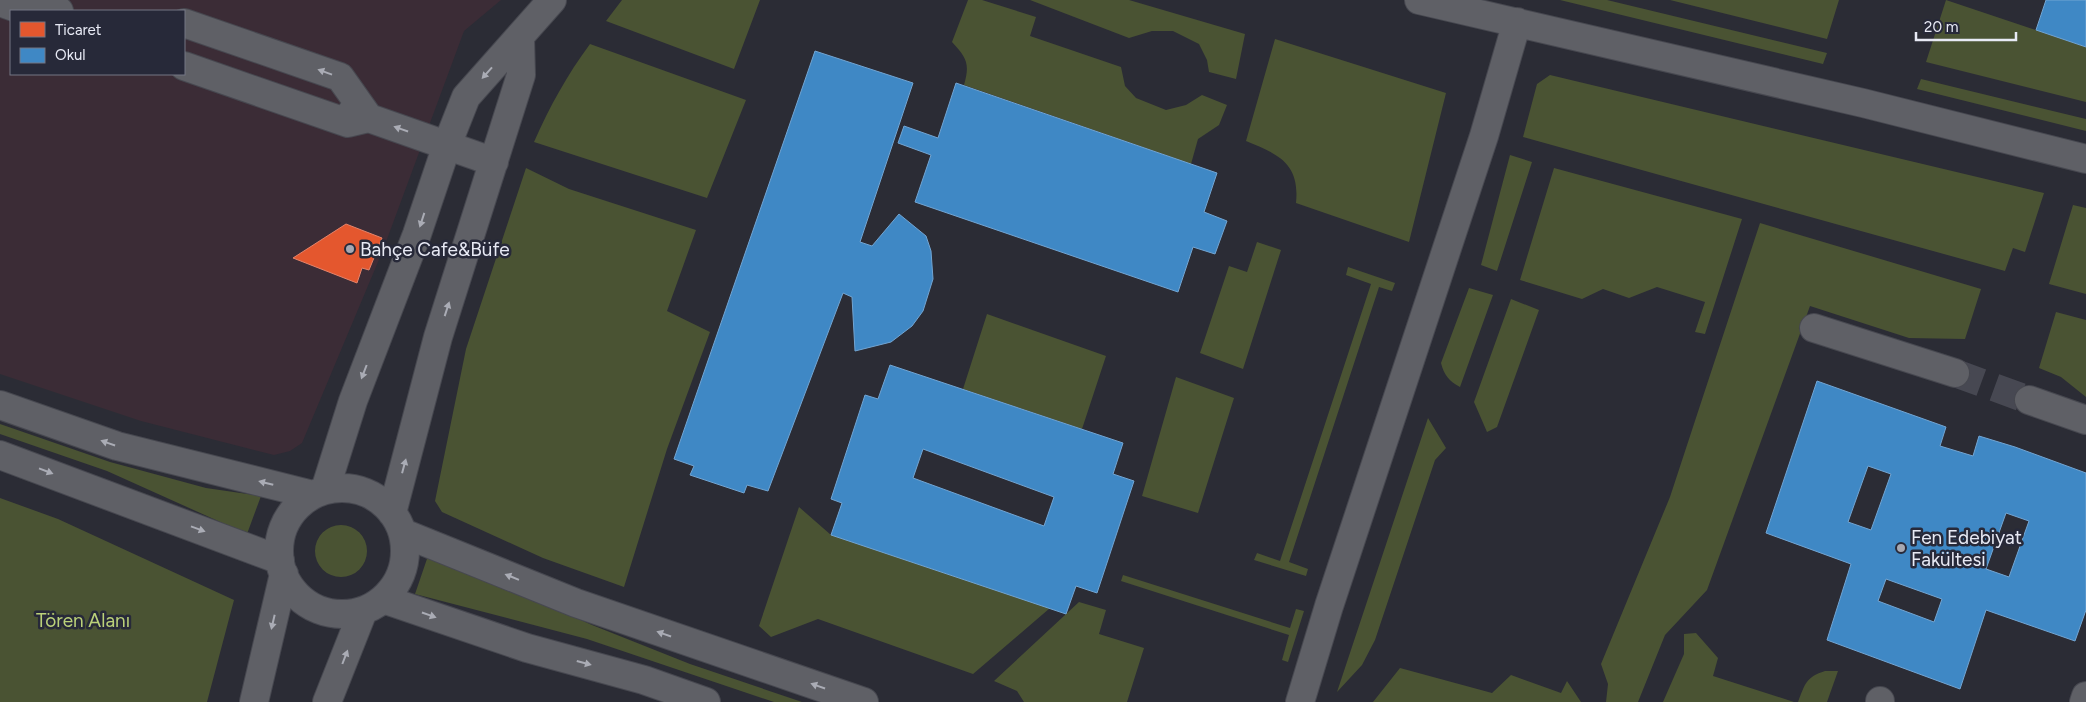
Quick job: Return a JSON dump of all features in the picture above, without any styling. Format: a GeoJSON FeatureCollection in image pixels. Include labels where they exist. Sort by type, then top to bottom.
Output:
{"type":"FeatureCollection","features":[{"type":"Feature","properties":{"kind":"street"},"geometry":{"type":"LineString","coordinates":[[27,0],[56,10]]}},
{"type":"Feature","properties":{"kind":"street"},"geometry":{"type":"LineString","coordinates":[[319,493],[418,234],[447,145],[466,97],[552,0]]}},
{"type":"Feature","properties":{"kind":"street"},"geometry":{"type":"LineString","coordinates":[[1420,0],[2086,158]]}},
{"type":"Feature","properties":{"kind":"street"},"geometry":{"type":"LineString","coordinates":[[0,2],[22,10]]}},
{"type":"Feature","properties":{"kind":"street"},"geometry":{"type":"LineString","coordinates":[[1300,702],[1329,606],[1484,136],[1518,22]]}},
{"type":"Feature","properties":{"kind":"street"},"geometry":{"type":"LineString","coordinates":[[185,23],[340,77],[370,118]]}},
{"type":"Feature","properties":{"kind":"street"},"geometry":{"type":"LineString","coordinates":[[397,523],[438,337],[521,75],[520,37]]}},
{"type":"Feature","properties":{"kind":"street"},"geometry":{"type":"LineString","coordinates":[[185,54],[494,162]]}},
{"type":"Feature","properties":{"kind":"street"},"geometry":{"type":"LineString","coordinates":[[185,66],[348,124],[370,118]]}},
{"type":"Feature","properties":{"kind":"street"},"geometry":{"type":"LineString","coordinates":[[1814,328],[1955,373]]}},
{"type":"Feature","properties":{"kind":"street"},"geometry":{"type":"LineString","coordinates":[[2029,400],[2086,420]]}},
{"type":"Feature","properties":{"kind":"street"},"geometry":{"type":"LineString","coordinates":[[0,405],[117,446],[319,493]]}},
{"type":"Feature","properties":{"kind":"street"},"geometry":{"type":"LineString","coordinates":[[0,455],[282,567],[296,594],[316,608],[339,614],[373,605],[644,680],[706,702]]}},
{"type":"Feature","properties":{"kind":"street"},"geometry":{"type":"LineString","coordinates":[[254,702],[282,567],[280,544],[283,529],[290,516],[300,504],[319,493],[337,488],[362,491],[384,504],[397,523],[405,548],[404,564],[396,584],[373,605],[327,702]]}},
{"type":"Feature","properties":{"kind":"street"},"geometry":{"type":"LineString","coordinates":[[397,523],[576,603],[864,702]]}},
{"type":"Feature","properties":{"kind":"street"},"geometry":{"type":"LineString","coordinates":[[2084,702],[2086,696]]}},
{"type":"Feature","properties":{"kind":"shaded area"},"geometry":{"type":"Polygon","coordinates":[[[0,0],[501,0],[464,31],[383,250],[302,443],[290,451],[274,455],[141,421],[0,374],[0,0]]]}},
{"type":"Feature","properties":{"kind":"green space"},"geometry":{"type":"Polygon","coordinates":[[[622,0],[760,0],[734,69],[606,21],[622,0]]]}},
{"type":"Feature","properties":{"kind":"green space"},"geometry":{"type":"Polygon","coordinates":[[[968,0],[982,0],[1036,17],[1030,36],[1121,67],[1125,86],[1136,98],[1166,110],[1186,105],[1202,95],[1227,105],[1219,125],[1198,139],[1191,164],[964,85],[967,72],[966,62],[952,42],[968,0]]]}},
{"type":"Feature","properties":{"kind":"green space"},"geometry":{"type":"Polygon","coordinates":[[[1030,0],[1129,0],[1245,34],[1236,79],[1209,72],[1207,60],[1199,44],[1173,31],[1152,31],[1129,38],[1030,0]]]}},
{"type":"Feature","properties":{"kind":"green space"},"geometry":{"type":"Polygon","coordinates":[[[1560,0],[1607,0],[1827,53],[1823,64],[1560,0]]]}},
{"type":"Feature","properties":{"kind":"green space"},"geometry":{"type":"Polygon","coordinates":[[[1670,0],[1839,0],[1827,39],[1670,0]]]}},
{"type":"Feature","properties":{"kind":"green space"},"geometry":{"type":"Polygon","coordinates":[[[1946,0],[2086,47],[2086,102],[1926,62],[1946,0]]]}},
{"type":"Feature","properties":{"kind":"green space"},"geometry":{"type":"Polygon","coordinates":[[[1275,39],[1446,93],[1409,242],[1296,203],[1296,189],[1290,169],[1277,156],[1246,141],[1275,39]]]}},
{"type":"Feature","properties":{"kind":"green space"},"geometry":{"type":"Polygon","coordinates":[[[590,44],[746,100],[707,198],[534,142],[559,91],[590,44]]]}},
{"type":"Feature","properties":{"kind":"green space"},"geometry":{"type":"Polygon","coordinates":[[[1550,75],[2044,193],[2025,252],[2013,248],[2005,271],[1523,137],[1537,84],[1550,75]]]}},
{"type":"Feature","properties":{"kind":"green space"},"geometry":{"type":"Polygon","coordinates":[[[1921,79],[2086,119],[2086,131],[1917,89],[1921,79]]]}},
{"type":"Feature","properties":{"kind":"green space"},"geometry":{"type":"Polygon","coordinates":[[[1510,155],[1532,162],[1497,271],[1481,265],[1510,155]]]}},
{"type":"Feature","properties":{"kind":"green space"},"geometry":{"type":"Polygon","coordinates":[[[526,168],[569,189],[696,230],[667,311],[710,332],[667,449],[624,587],[543,558],[442,512],[435,501],[466,349],[526,168]]]}},
{"type":"Feature","properties":{"kind":"green space"},"geometry":{"type":"Polygon","coordinates":[[[1554,168],[1742,219],[1705,334],[1695,332],[1705,302],[1657,287],[1629,298],[1603,289],[1582,299],[1520,280],[1554,168]]]}},
{"type":"Feature","properties":{"kind":"green space"},"geometry":{"type":"Polygon","coordinates":[[[2073,205],[2086,208],[2086,294],[2049,284],[2073,205]]]}},
{"type":"Feature","properties":{"kind":"green space"},"geometry":{"type":"Polygon","coordinates":[[[1760,223],[1981,289],[1965,339],[1909,338],[1810,306],[1707,590],[1665,635],[1638,702],[1606,702],[1608,684],[1601,664],[1670,497],[1760,223]]]}},
{"type":"Feature","properties":{"kind":"green space"},"geometry":{"type":"Polygon","coordinates":[[[1257,242],[1281,250],[1243,369],[1200,353],[1229,266],[1247,272],[1257,242]]]}},
{"type":"Feature","properties":{"kind":"green space"},"geometry":{"type":"Polygon","coordinates":[[[1348,267],[1395,283],[1392,291],[1379,287],[1289,562],[1308,569],[1306,576],[1254,560],[1257,553],[1280,561],[1371,284],[1346,275],[1348,267]]]}},
{"type":"Feature","properties":{"kind":"green space"},"geometry":{"type":"Polygon","coordinates":[[[1469,288],[1493,295],[1460,387],[1448,377],[1441,363],[1469,288]]]}},
{"type":"Feature","properties":{"kind":"green space"},"geometry":{"type":"Polygon","coordinates":[[[1511,299],[1539,310],[1497,427],[1487,432],[1474,402],[1511,299]]]}},
{"type":"Feature","properties":{"kind":"green space"},"geometry":{"type":"Polygon","coordinates":[[[2056,312],[2086,320],[2086,397],[2061,377],[2039,368],[2056,312]]]}},
{"type":"Feature","properties":{"kind":"green space"},"geometry":{"type":"Polygon","coordinates":[[[987,314],[1106,356],[1082,429],[963,389],[987,314]]]}},
{"type":"Feature","properties":{"kind":"green space"},"geometry":{"type":"Polygon","coordinates":[[[1176,377],[1234,398],[1198,513],[1142,496],[1176,377]]]}},
{"type":"Feature","properties":{"kind":"green space"},"geometry":{"type":"Polygon","coordinates":[[[1428,418],[1446,448],[1435,460],[1375,640],[1362,665],[1337,692],[1428,418]]]}},
{"type":"Feature","properties":{"kind":"green space"},"geometry":{"type":"Polygon","coordinates":[[[0,424],[110,462],[206,488],[261,496],[247,534],[107,471],[0,434],[0,424]]]}},
{"type":"Feature","properties":{"kind":"green space","name":"Tören Alanı"},"geometry":{"type":"Polygon","coordinates":[[[0,498],[58,519],[234,600],[207,702],[0,702],[0,498]]]}},
{"type":"Feature","properties":{"kind":"green space"},"geometry":{"type":"Polygon","coordinates":[[[799,507],[831,535],[1050,608],[973,674],[818,619],[771,637],[759,626],[799,507]]]}},
{"type":"Feature","properties":{"kind":"green space"},"geometry":{"type":"Polygon","coordinates":[[[336,525],[346,525],[360,532],[367,546],[367,556],[360,570],[346,577],[336,577],[326,573],[319,566],[315,556],[315,546],[319,536],[326,529],[336,525]]]}},
{"type":"Feature","properties":{"kind":"green space"},"geometry":{"type":"Polygon","coordinates":[[[429,553],[592,625],[690,664],[802,702],[774,702],[587,639],[415,594],[429,553]]]}},
{"type":"Feature","properties":{"kind":"green space"},"geometry":{"type":"Polygon","coordinates":[[[1123,575],[1290,628],[1296,609],[1304,611],[1288,662],[1282,660],[1289,635],[1121,581],[1123,575]]]}},
{"type":"Feature","properties":{"kind":"green space"},"geometry":{"type":"Polygon","coordinates":[[[1079,602],[1106,610],[1099,634],[1144,648],[1127,702],[1024,702],[1017,691],[994,681],[1079,602]]]}},
{"type":"Feature","properties":{"kind":"green space"},"geometry":{"type":"Polygon","coordinates":[[[1696,633],[1718,658],[1713,676],[1794,702],[1663,702],[1684,654],[1684,634],[1696,633]]]}},
{"type":"Feature","properties":{"kind":"green space"},"geometry":{"type":"Polygon","coordinates":[[[1400,668],[1492,693],[1511,675],[1561,693],[1567,681],[1581,702],[1373,702],[1400,668]]]}},
{"type":"Feature","properties":{"kind":"green space"},"geometry":{"type":"Polygon","coordinates":[[[1825,671],[1838,671],[1827,702],[1798,702],[1807,682],[1825,671]]]}},
{"type":"Feature","properties":{"kind":"building: Ticaret"},"geometry":{"type":"Polygon","coordinates":[[[346,224],[382,238],[369,270],[362,268],[357,283],[293,258],[346,224]]]}},
{"type":"Feature","properties":{"kind":"building: Okul"},"geometry":{"type":"Polygon","coordinates":[[[2046,0],[2086,0],[2086,47],[2036,30],[2046,0]]]}},
{"type":"Feature","properties":{"kind":"building: Okul"},"geometry":{"type":"Polygon","coordinates":[[[815,51],[913,83],[860,242],[872,246],[899,214],[926,236],[931,251],[933,279],[923,311],[912,326],[891,342],[855,351],[852,297],[843,293],[768,491],[747,485],[744,493],[690,475],[694,466],[674,459],[815,51]]]}},
{"type":"Feature","properties":{"kind":"building: Okul"},"geometry":{"type":"Polygon","coordinates":[[[956,83],[1217,173],[1204,212],[1227,221],[1215,254],[1193,247],[1178,292],[915,202],[931,155],[898,143],[904,126],[938,138],[956,83]]]}},
{"type":"Feature","properties":{"kind":"building: Okul"},"geometry":{"type":"Polygon","coordinates":[[[890,365],[1123,443],[1113,474],[1134,481],[1097,593],[1076,586],[1066,614],[831,535],[842,503],[831,499],[865,395],[878,399],[890,365]],[[923,449],[913,478],[1044,526],[1054,497],[923,449]]]}},
{"type":"Feature","properties":{"kind":"building: Okul","name":"Fen Edebiyat Fakültesi"},"geometry":{"type":"Polygon","coordinates":[[[1817,381],[1946,427],[1940,446],[1973,456],[1979,436],[2086,473],[2086,610],[2075,641],[1986,610],[1960,689],[1827,640],[1851,564],[1766,533],[1817,381]],[[1868,466],[1848,522],[1871,530],[1891,474],[1868,466]],[[2006,513],[1986,569],[2009,577],[2029,521],[2006,513]],[[1886,579],[1878,601],[1934,622],[1942,599],[1886,579]]]}},
{"type":"Feature","properties":{"kind":"tunnel"},"geometry":{"type":"LineString","coordinates":[[1955,373],[2029,400]]}},
{"type":"Feature","properties":{"kind":"place","name":"Bahçe Cafe&Büfe"},"geometry":{"type":"Point","coordinates":[350,249]}},
{"type":"Feature","properties":{"kind":"place","name":"Fen Edebiyat Fakültesi"},"geometry":{"type":"Point","coordinates":[1901,548]}}]}
